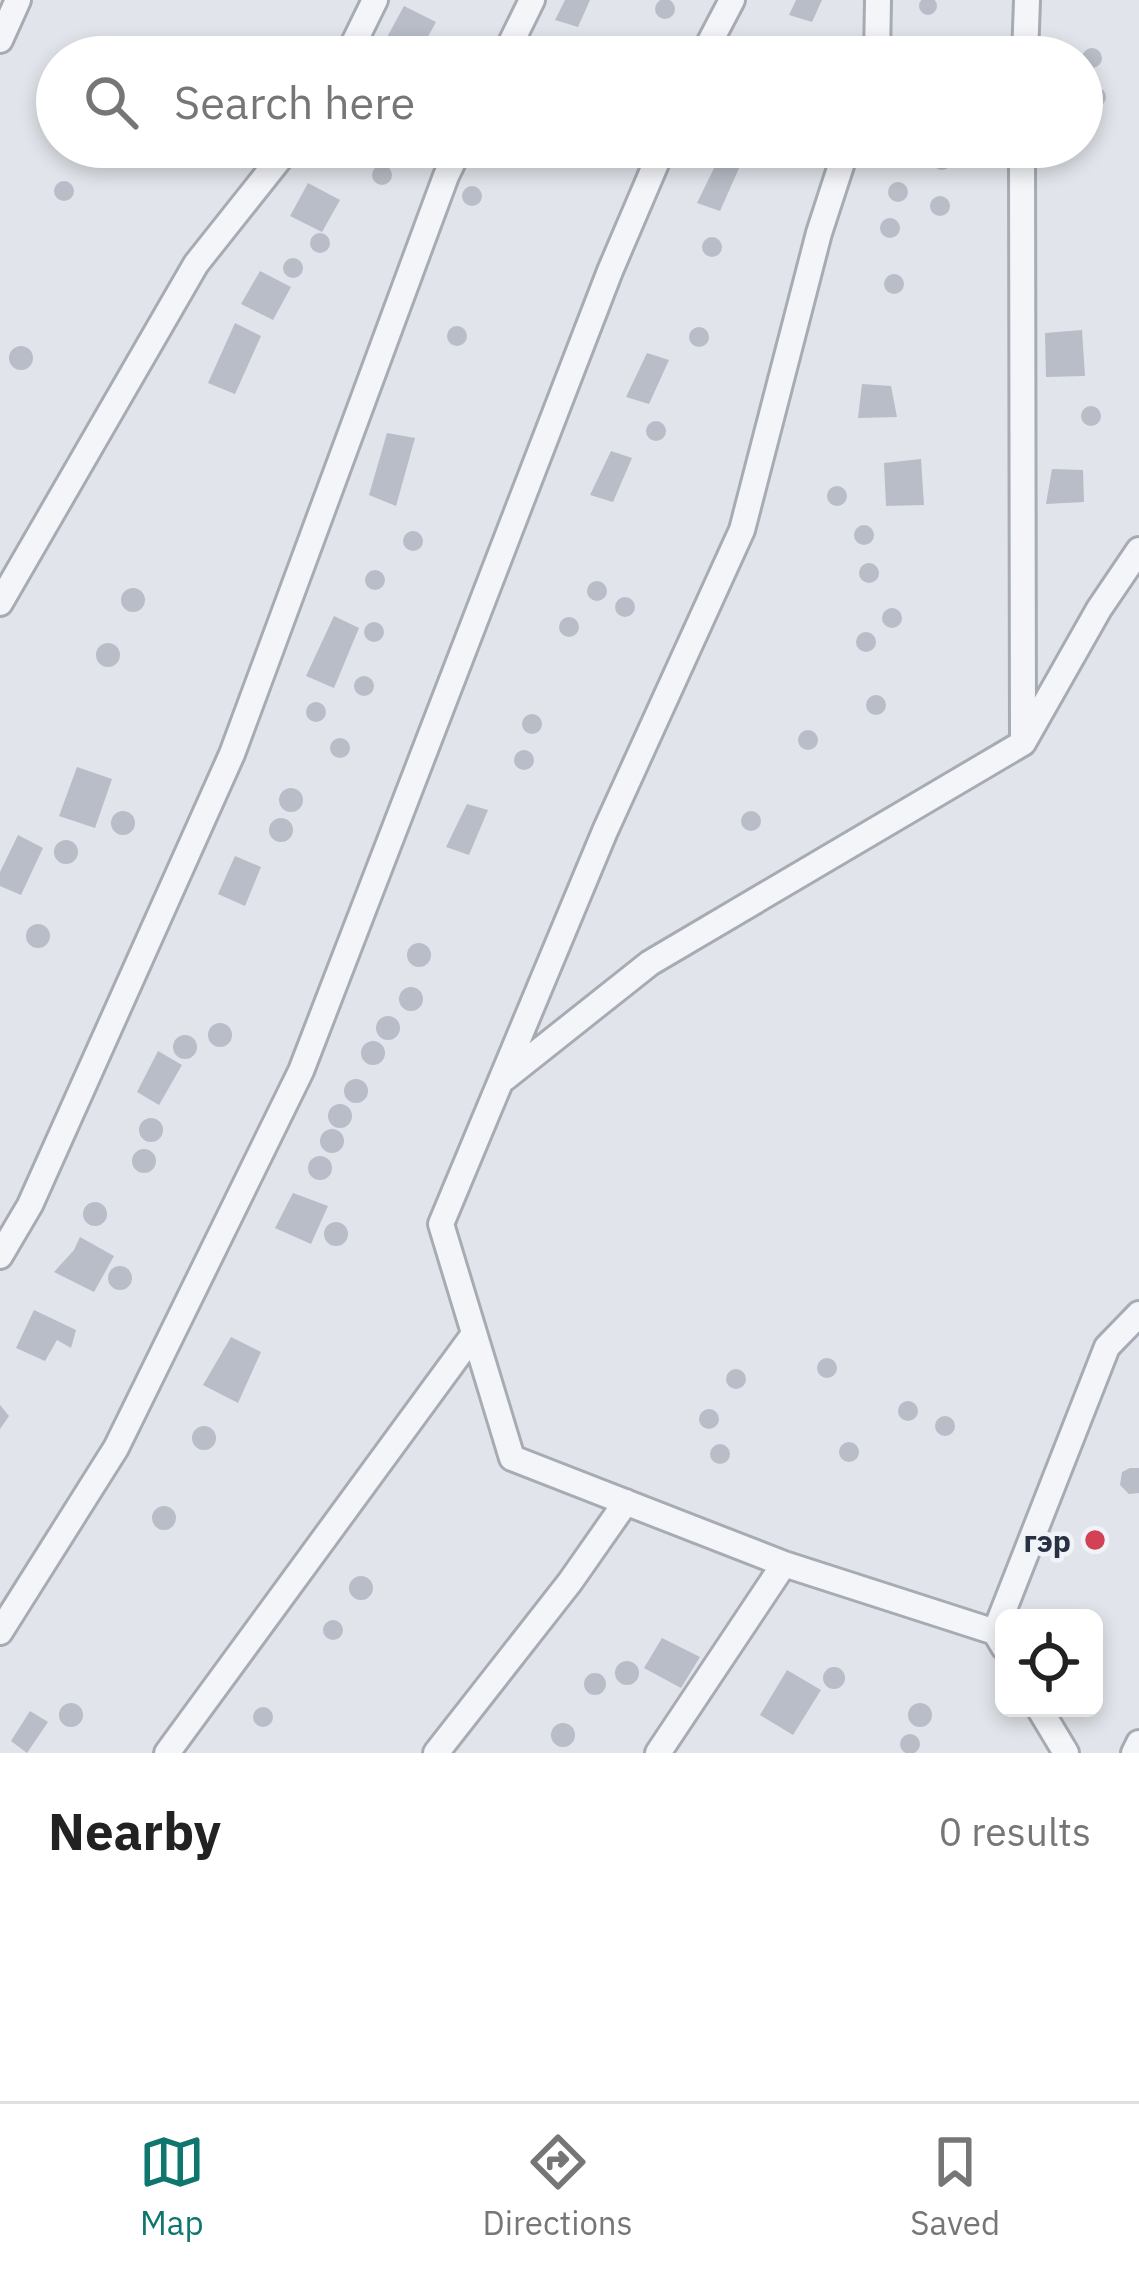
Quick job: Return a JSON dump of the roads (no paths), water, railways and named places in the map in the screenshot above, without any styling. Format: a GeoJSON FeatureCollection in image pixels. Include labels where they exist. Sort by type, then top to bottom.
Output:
{"type":"FeatureCollection","features":[{"type":"Feature","properties":{"kind":"street"},"geometry":{"type":"LineString","coordinates":[[0,40],[18,0]]}},
{"type":"Feature","properties":{"kind":"street"},"geometry":{"type":"LineString","coordinates":[[357,36],[375,0]]}},
{"type":"Feature","properties":{"kind":"street"},"geometry":{"type":"LineString","coordinates":[[514,36],[532,0]]}},
{"type":"Feature","properties":{"kind":"street"},"geometry":{"type":"LineString","coordinates":[[713,36],[732,0]]}},
{"type":"Feature","properties":{"kind":"street"},"geometry":{"type":"LineString","coordinates":[[877,36],[878,0]]}},
{"type":"Feature","properties":{"kind":"street"},"geometry":{"type":"LineString","coordinates":[[1025,36],[1027,0]]}},
{"type":"Feature","properties":{"kind":"street"},"geometry":{"type":"LineString","coordinates":[[2,607],[196,265],[272,168]]}},
{"type":"Feature","properties":{"kind":"street"},"geometry":{"type":"LineString","coordinates":[[0,1256],[30,1205],[232,754],[450,168]]}},
{"type":"Feature","properties":{"kind":"street"},"geometry":{"type":"LineString","coordinates":[[0,1633],[116,1448],[301,1071],[601,293],[654,168]]}},
{"type":"Feature","properties":{"kind":"street"},"geometry":{"type":"LineString","coordinates":[[841,168],[819,233],[742,530],[605,831],[440,1224],[512,1458],[784,1564],[995,1638]]}},
{"type":"Feature","properties":{"kind":"street"},"geometry":{"type":"LineString","coordinates":[[1022,168],[1023,743]]}},
{"type":"Feature","properties":{"kind":"street"},"geometry":{"type":"LineString","coordinates":[[500,1082],[650,963],[1023,743],[1099,609],[1139,550]]}},
{"type":"Feature","properties":{"kind":"street"},"geometry":{"type":"LineString","coordinates":[[1011,1609],[1107,1347],[1139,1314]]}},
{"type":"Feature","properties":{"kind":"street"},"geometry":{"type":"LineString","coordinates":[[167,1753],[474,1334]]}},
{"type":"Feature","properties":{"kind":"street"},"geometry":{"type":"LineString","coordinates":[[436,1753],[570,1582],[626,1502]]}},
{"type":"Feature","properties":{"kind":"street"},"geometry":{"type":"LineString","coordinates":[[658,1753],[784,1564]]}},
{"type":"Feature","properties":{"kind":"street"},"geometry":{"type":"LineString","coordinates":[[1045,1717],[1066,1753]]}},
{"type":"Feature","properties":{"kind":"street"},"geometry":{"type":"LineString","coordinates":[[1134,1753],[1139,1744]]}},
{"type":"Feature","properties":{"kind":"place","name":"гэр"},"geometry":{"type":"Point","coordinates":[1095,1540]}}]}
